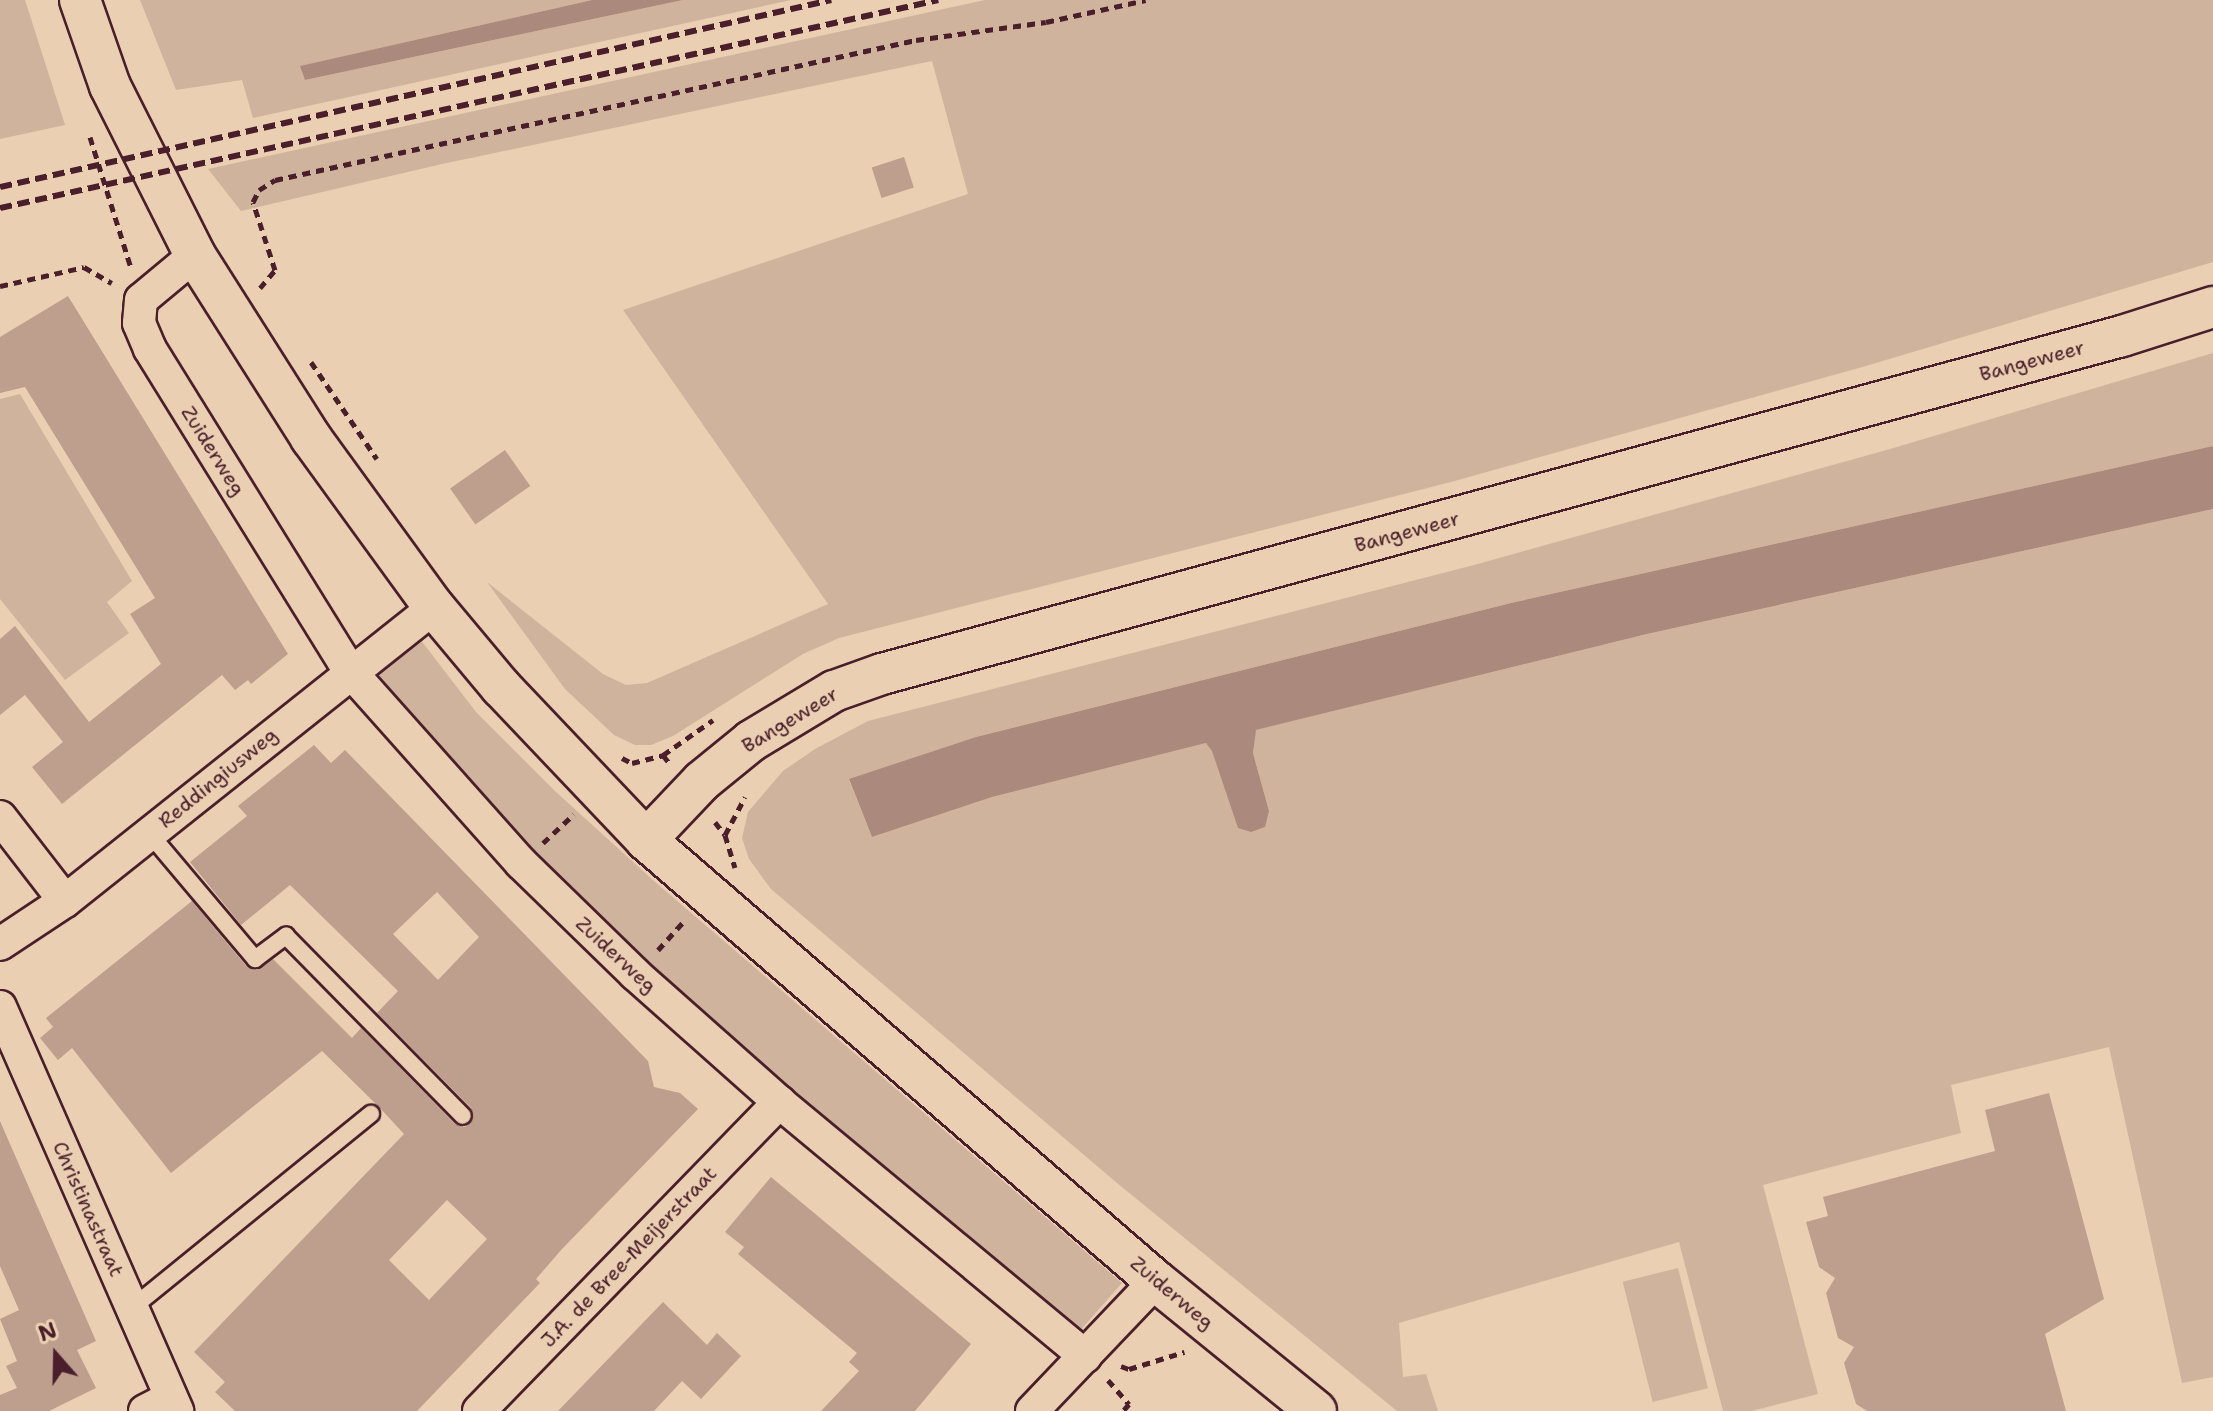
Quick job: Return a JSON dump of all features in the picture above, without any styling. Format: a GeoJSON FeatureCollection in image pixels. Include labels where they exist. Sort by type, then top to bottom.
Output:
{"type":"FeatureCollection","features":[{"type":"Feature","properties":{"kind":"street","name":"Zuiderweg"},"geometry":{"type":"LineString","coordinates":[[80,0],[110,86],[195,255],[245,298],[311,438],[434,607],[501,687],[646,840],[1156,1281],[1316,1411]]}},
{"type":"Feature","properties":{"kind":"street"},"geometry":{"type":"LineString","coordinates":[[141,300],[195,255]]}},
{"type":"Feature","properties":{"kind":"street","name":"Zuiderweg"},"geometry":{"type":"LineString","coordinates":[[141,300],[139,323],[150,349],[350,671],[521,863],[635,974],[779,1102],[1085,1356]]}},
{"type":"Feature","properties":{"kind":"street","name":"Bangeweer"},"geometry":{"type":"LineString","coordinates":[[646,840],[691,792],[738,750],[791,714],[834,691],[882,674],[2122,336],[2213,307]]}},
{"type":"Feature","properties":{"kind":"street","name":"Reddingiusweg"},"geometry":{"type":"LineString","coordinates":[[0,944],[65,901],[434,607]]}},
{"type":"Feature","properties":{"kind":"street"},"geometry":{"type":"LineString","coordinates":[[0,817],[65,901]]}},
{"type":"Feature","properties":{"kind":"street","name":"Christinastraat"},"geometry":{"type":"LineString","coordinates":[[0,1007],[132,1308],[164,1407]]}},
{"type":"Feature","properties":{"kind":"street","name":"J.A. de Bree-Meijerstraat"},"geometry":{"type":"LineString","coordinates":[[479,1411],[779,1102]]}},
{"type":"Feature","properties":{"kind":"street"},"geometry":{"type":"LineString","coordinates":[[1032,1411],[1156,1281]]}},
{"type":"Feature","properties":{"kind":"lane"},"geometry":{"type":"LineString","coordinates":[[149,833],[255,959],[286,936],[463,1116]]}},
{"type":"Feature","properties":{"kind":"lane"},"geometry":{"type":"LineString","coordinates":[[132,1308],[371,1114]]}},
{"type":"Feature","properties":{"kind":"path"},"geometry":{"type":"LineString","coordinates":[[245,298],[275,270],[253,202],[259,190],[275,180],[916,40],[1046,22],[1146,0]]}},
{"type":"Feature","properties":{"kind":"path"},"geometry":{"type":"LineString","coordinates":[[85,122],[141,300]]}},
{"type":"Feature","properties":{"kind":"path"},"geometry":{"type":"LineString","coordinates":[[0,286],[84,267],[141,300]]}},
{"type":"Feature","properties":{"kind":"path"},"geometry":{"type":"LineString","coordinates":[[245,298],[253,276]]}},
{"type":"Feature","properties":{"kind":"path"},"geometry":{"type":"LineString","coordinates":[[245,298],[270,301]]}},
{"type":"Feature","properties":{"kind":"path"},"geometry":{"type":"LineString","coordinates":[[305,353],[384,469]]}},
{"type":"Feature","properties":{"kind":"path"},"geometry":{"type":"LineString","coordinates":[[618,755],[632,763],[663,755],[725,835],[736,868]]}},
{"type":"Feature","properties":{"kind":"path","name":"Zuiderweg"},"geometry":{"type":"LineString","coordinates":[[1085,1356],[1129,1369],[1189,1350]]}},
{"type":"Feature","properties":{"kind":"path"},"geometry":{"type":"LineString","coordinates":[[1085,1356],[1129,1404],[1123,1411]]}},
{"type":"Feature","properties":{"kind":"shaded area"},"geometry":{"type":"Polygon","coordinates":[[[0,0],[25,0],[65,125],[0,139],[0,0]]]}},
{"type":"Feature","properties":{"kind":"shaded area"},"geometry":{"type":"Polygon","coordinates":[[[140,0],[592,0],[301,66],[305,80],[683,0],[791,0],[253,118],[242,80],[176,90],[140,0]]]}},
{"type":"Feature","properties":{"kind":"shaded area"},"geometry":{"type":"Polygon","coordinates":[[[592,0],[683,0],[305,80],[300,66],[592,0]]]}},
{"type":"Feature","properties":{"kind":"shaded area"},"geometry":{"type":"Polygon","coordinates":[[[985,0],[2213,0],[2213,262],[1866,366],[1451,482],[839,638],[803,654],[673,736],[651,745],[635,745],[614,735],[565,689],[487,582],[603,674],[626,685],[647,683],[828,604],[623,310],[968,194],[932,61],[442,164],[241,211],[208,169],[985,0]]]}},
{"type":"Feature","properties":{"kind":"shaded area"},"geometry":{"type":"Polygon","coordinates":[[[2213,353],[2213,446],[1511,603],[976,737],[849,780],[872,837],[992,797],[1206,743],[1269,811],[1253,753],[1255,730],[1647,634],[2213,509],[2213,1377],[2182,1383],[2109,1047],[1951,1085],[1961,1133],[1763,1185],[1818,1394],[1752,1411],[1723,1411],[1679,1242],[1399,1323],[1403,1377],[1426,1374],[1438,1411],[1397,1411],[1117,1183],[771,889],[749,859],[742,838],[748,812],[783,771],[815,749],[868,721],[1474,565],[1890,449],[2213,353]]]}},
{"type":"Feature","properties":{"kind":"shaded area"},"geometry":{"type":"Polygon","coordinates":[[[20,394],[132,581],[107,602],[129,633],[65,680],[0,599],[0,399],[20,394]]]}},
{"type":"Feature","properties":{"kind":"shaded area"},"geometry":{"type":"Polygon","coordinates":[[[2213,446],[2213,509],[1647,634],[1256,730],[1253,753],[1269,811],[1265,827],[1251,832],[1238,828],[1212,751],[1206,743],[992,797],[872,837],[849,779],[976,737],[1511,603],[2213,446]]]}},
{"type":"Feature","properties":{"kind":"shaded area"},"geometry":{"type":"Polygon","coordinates":[[[420,639],[476,712],[556,792],[654,881],[1122,1283],[1077,1334],[732,1046],[604,925],[523,842],[399,704],[378,673],[420,639]]]}},
{"type":"Feature","properties":{"kind":"shaded area"},"geometry":{"type":"Polygon","coordinates":[[[1678,1268],[1708,1388],[1653,1402],[1623,1282],[1678,1268]]]}},
{"type":"Feature","properties":{"kind":"building"},"geometry":{"type":"Polygon","coordinates":[[[904,157],[914,187],[882,198],[872,168],[904,157]]]}},
{"type":"Feature","properties":{"kind":"building"},"geometry":{"type":"Polygon","coordinates":[[[68,296],[288,654],[251,684],[248,680],[235,690],[222,675],[62,804],[32,767],[63,742],[25,695],[0,715],[0,639],[15,626],[89,722],[161,664],[130,614],[155,598],[25,387],[0,393],[0,337],[68,296]]]}},
{"type":"Feature","properties":{"kind":"building"},"geometry":{"type":"Polygon","coordinates":[[[505,450],[530,486],[475,524],[450,488],[505,450]]]}},
{"type":"Feature","properties":{"kind":"building"},"geometry":{"type":"Polygon","coordinates":[[[314,745],[331,763],[345,750],[648,1061],[654,1087],[680,1093],[698,1109],[562,1249],[536,1279],[540,1283],[417,1411],[235,1411],[215,1392],[225,1382],[194,1352],[404,1134],[379,1107],[322,1051],[171,1173],[72,1048],[58,1060],[40,1038],[53,1027],[46,1018],[192,901],[247,967],[257,970],[273,959],[352,1038],[361,1028],[455,1124],[465,1127],[471,1123],[471,1108],[377,1013],[398,991],[290,885],[241,925],[190,862],[247,816],[238,806],[314,745]],[[437,892],[393,934],[438,980],[479,937],[437,892]],[[447,1200],[389,1260],[429,1300],[487,1239],[447,1200]]]}},
{"type":"Feature","properties":{"kind":"building"},"geometry":{"type":"Polygon","coordinates":[[[2049,1093],[2104,1299],[2045,1334],[2066,1411],[1867,1411],[1856,1404],[1844,1363],[1854,1347],[1838,1338],[1826,1293],[1835,1278],[1819,1267],[1806,1222],[1828,1216],[1823,1197],[1995,1151],[1985,1110],[2049,1093]]]}},
{"type":"Feature","properties":{"kind":"building"},"geometry":{"type":"Polygon","coordinates":[[[0,1121],[96,1341],[77,1350],[96,1388],[49,1411],[0,1411],[0,1395],[17,1388],[6,1366],[17,1361],[0,1319],[19,1310],[0,1266],[0,1121]]]}},
{"type":"Feature","properties":{"kind":"building"},"geometry":{"type":"Polygon","coordinates":[[[771,1177],[971,1344],[915,1411],[821,1411],[859,1371],[849,1362],[857,1353],[738,1254],[744,1247],[725,1232],[771,1177]]]}},
{"type":"Feature","properties":{"kind":"building"},"geometry":{"type":"Polygon","coordinates":[[[663,1302],[707,1345],[717,1333],[741,1356],[701,1399],[682,1381],[654,1411],[558,1411],[663,1302]]]}},
{"type":"Feature","properties":{"kind":"railway"},"geometry":{"type":"LineString","coordinates":[[0,187],[831,0]]}},
{"type":"Feature","properties":{"kind":"railway"},"geometry":{"type":"LineString","coordinates":[[0,208],[938,0]]}}]}
